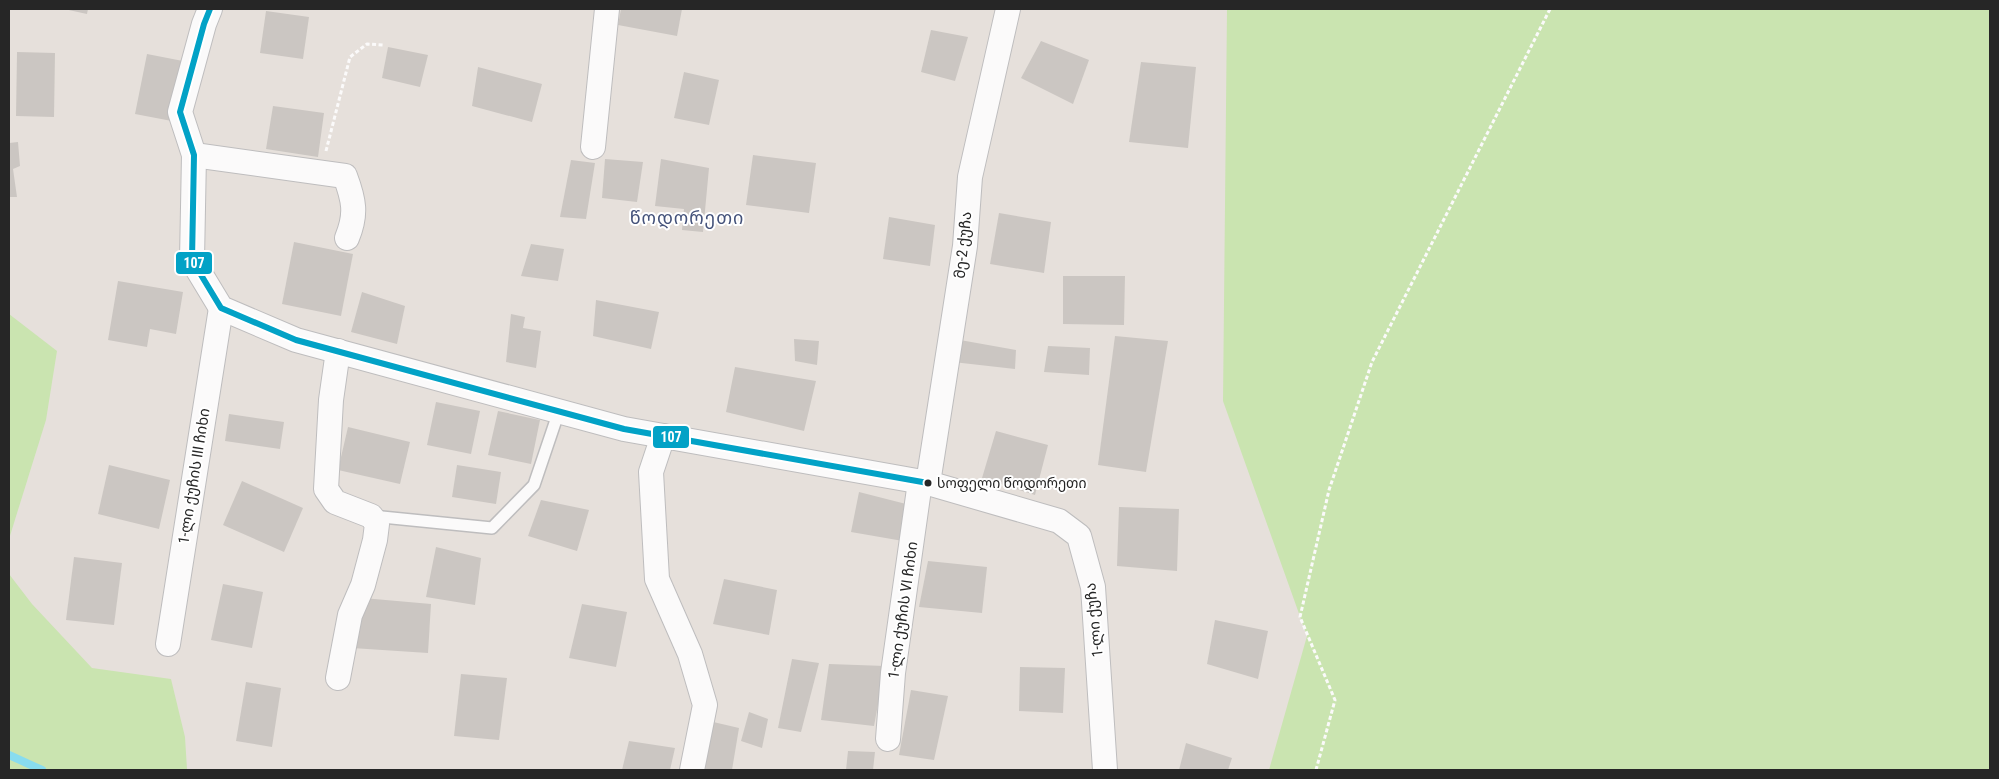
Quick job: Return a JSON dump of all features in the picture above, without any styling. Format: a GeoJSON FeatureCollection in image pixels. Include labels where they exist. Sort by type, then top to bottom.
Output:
{"type":"FeatureCollection","features":[{"type":"Feature","properties":{"kind":"street"},"geometry":{"type":"LineString","coordinates":[[210,9],[204,24],[180,112],[194,155],[192,260],[221,308]]}},
{"type":"Feature","properties":{"kind":"street"},"geometry":{"type":"LineString","coordinates":[[593,148],[607,9]]}},
{"type":"Feature","properties":{"kind":"street","name":"მე-2 ქუჩა"},"geometry":{"type":"LineString","coordinates":[[924,483],[965,246],[970,177],[1008,9]]}},
{"type":"Feature","properties":{"kind":"street"},"geometry":{"type":"LineString","coordinates":[[194,155],[345,176],[353,198],[353,222],[346,238]]}},
{"type":"Feature","properties":{"kind":"street","name":"1-ლი ქუჩა"},"geometry":{"type":"LineString","coordinates":[[221,308],[296,340],[624,429],[924,483],[1059,521],[1079,536],[1093,587],[1105,770]]}},
{"type":"Feature","properties":{"kind":"street","name":"1-ლი ქუჩის III ჩიხი"},"geometry":{"type":"LineString","coordinates":[[168,644],[221,308]]}},
{"type":"Feature","properties":{"kind":"street"},"geometry":{"type":"LineString","coordinates":[[338,351],[331,400],[326,488],[335,502],[371,516],[377,524],[375,540],[363,585],[350,615],[338,678]]}},
{"type":"Feature","properties":{"kind":"street"},"geometry":{"type":"LineString","coordinates":[[663,436],[651,472],[657,580],[690,654],[705,705],[692,770]]}},
{"type":"Feature","properties":{"kind":"street","name":"1-ლი ქუჩის VI ჩიხი"},"geometry":{"type":"LineString","coordinates":[[888,739],[893,673],[924,483]]}},
{"type":"Feature","properties":{"kind":"lane"},"geometry":{"type":"LineString","coordinates":[[371,516],[492,528],[534,485],[559,411]]}},
{"type":"Feature","properties":{"kind":"path"},"geometry":{"type":"LineString","coordinates":[[1316,770],[1335,700],[1300,617],[1329,490],[1372,362],[1550,9]]}},
{"type":"Feature","properties":{"kind":"path"},"geometry":{"type":"LineString","coordinates":[[321,173],[350,57],[367,44],[383,45]]}},
{"type":"Feature","properties":{"kind":"green space"},"geometry":{"type":"Polygon","coordinates":[[[1227,9],[1990,9],[1990,770],[1269,770],[1307,636],[1223,401],[1227,9]]]}},
{"type":"Feature","properties":{"kind":"green space"},"geometry":{"type":"Polygon","coordinates":[[[9,314],[57,351],[46,420],[9,539],[9,314]]]}},
{"type":"Feature","properties":{"kind":"green space"},"geometry":{"type":"Polygon","coordinates":[[[9,574],[32,604],[92,668],[171,679],[185,737],[187,769],[230,770],[9,770],[9,574]]]}},
{"type":"Feature","properties":{"kind":"building"},"geometry":{"type":"Polygon","coordinates":[[[64,9],[88,9],[87,14],[64,9]]]}},
{"type":"Feature","properties":{"kind":"building"},"geometry":{"type":"Polygon","coordinates":[[[621,9],[682,9],[677,36],[618,25],[621,9]]]}},
{"type":"Feature","properties":{"kind":"building"},"geometry":{"type":"Polygon","coordinates":[[[266,11],[309,17],[303,59],[260,53],[266,11]]]}},
{"type":"Feature","properties":{"kind":"building"},"geometry":{"type":"Polygon","coordinates":[[[931,30],[968,37],[955,81],[921,72],[931,30]]]}},
{"type":"Feature","properties":{"kind":"building"},"geometry":{"type":"Polygon","coordinates":[[[1041,41],[1089,60],[1073,104],[1021,78],[1041,41]]]}},
{"type":"Feature","properties":{"kind":"building"},"geometry":{"type":"Polygon","coordinates":[[[388,47],[428,55],[420,87],[382,78],[388,47]]]}},
{"type":"Feature","properties":{"kind":"building"},"geometry":{"type":"Polygon","coordinates":[[[17,52],[55,53],[54,117],[16,116],[17,52]]]}},
{"type":"Feature","properties":{"kind":"building"},"geometry":{"type":"Polygon","coordinates":[[[147,54],[188,62],[177,122],[135,114],[147,54]]]}},
{"type":"Feature","properties":{"kind":"building"},"geometry":{"type":"Polygon","coordinates":[[[1141,62],[1196,67],[1188,148],[1129,142],[1141,62]]]}},
{"type":"Feature","properties":{"kind":"building"},"geometry":{"type":"Polygon","coordinates":[[[478,67],[542,84],[532,122],[472,106],[478,67]]]}},
{"type":"Feature","properties":{"kind":"building"},"geometry":{"type":"Polygon","coordinates":[[[684,72],[719,80],[709,125],[674,118],[684,72]]]}},
{"type":"Feature","properties":{"kind":"building"},"geometry":{"type":"Polygon","coordinates":[[[273,106],[324,113],[318,157],[266,149],[273,106]]]}},
{"type":"Feature","properties":{"kind":"building"},"geometry":{"type":"Polygon","coordinates":[[[18,142],[20,166],[13,169],[17,197],[9,197],[9,143],[18,142]]]}},
{"type":"Feature","properties":{"kind":"building"},"geometry":{"type":"Polygon","coordinates":[[[753,155],[816,163],[809,213],[746,205],[753,155]]]}},
{"type":"Feature","properties":{"kind":"building"},"geometry":{"type":"Polygon","coordinates":[[[605,159],[643,162],[637,202],[602,198],[605,159]]]}},
{"type":"Feature","properties":{"kind":"building"},"geometry":{"type":"Polygon","coordinates":[[[661,159],[709,168],[703,232],[682,230],[684,209],[655,206],[661,159]]]}},
{"type":"Feature","properties":{"kind":"building"},"geometry":{"type":"Polygon","coordinates":[[[571,160],[595,163],[586,219],[560,217],[571,160]]]}},
{"type":"Feature","properties":{"kind":"building"},"geometry":{"type":"Polygon","coordinates":[[[999,213],[1051,222],[1044,273],[990,264],[999,213]]]}},
{"type":"Feature","properties":{"kind":"building"},"geometry":{"type":"Polygon","coordinates":[[[889,217],[935,225],[930,266],[883,259],[889,217]]]}},
{"type":"Feature","properties":{"kind":"building"},"geometry":{"type":"Polygon","coordinates":[[[294,242],[353,254],[341,316],[282,304],[294,242]]]}},
{"type":"Feature","properties":{"kind":"building"},"geometry":{"type":"Polygon","coordinates":[[[531,244],[564,249],[558,281],[521,276],[531,244]]]}},
{"type":"Feature","properties":{"kind":"building"},"geometry":{"type":"Polygon","coordinates":[[[1063,276],[1125,276],[1124,325],[1063,324],[1063,276]]]}},
{"type":"Feature","properties":{"kind":"building"},"geometry":{"type":"Polygon","coordinates":[[[118,281],[183,292],[176,334],[150,329],[147,347],[108,340],[118,281]]]}},
{"type":"Feature","properties":{"kind":"building"},"geometry":{"type":"Polygon","coordinates":[[[362,292],[405,306],[397,344],[351,332],[362,292]]]}},
{"type":"Feature","properties":{"kind":"building"},"geometry":{"type":"Polygon","coordinates":[[[596,300],[659,312],[651,349],[593,336],[596,300]]]}},
{"type":"Feature","properties":{"kind":"building"},"geometry":{"type":"Polygon","coordinates":[[[511,314],[525,317],[523,328],[541,331],[536,368],[506,362],[511,314]]]}},
{"type":"Feature","properties":{"kind":"building"},"geometry":{"type":"Polygon","coordinates":[[[1115,336],[1168,341],[1146,472],[1098,465],[1115,336]]]}},
{"type":"Feature","properties":{"kind":"building"},"geometry":{"type":"Polygon","coordinates":[[[794,339],[819,341],[817,365],[795,361],[794,339]]]}},
{"type":"Feature","properties":{"kind":"building"},"geometry":{"type":"Polygon","coordinates":[[[960,340],[1016,350],[1015,369],[953,362],[960,340]]]}},
{"type":"Feature","properties":{"kind":"building"},"geometry":{"type":"Polygon","coordinates":[[[1048,346],[1090,348],[1089,375],[1044,372],[1048,346]]]}},
{"type":"Feature","properties":{"kind":"building"},"geometry":{"type":"Polygon","coordinates":[[[735,367],[816,381],[804,431],[726,412],[735,367]]]}},
{"type":"Feature","properties":{"kind":"building"},"geometry":{"type":"Polygon","coordinates":[[[436,402],[480,411],[471,454],[427,445],[436,402]]]}},
{"type":"Feature","properties":{"kind":"building"},"geometry":{"type":"Polygon","coordinates":[[[498,411],[540,420],[531,464],[488,455],[498,411]]]}},
{"type":"Feature","properties":{"kind":"building"},"geometry":{"type":"Polygon","coordinates":[[[229,414],[284,422],[280,449],[225,441],[229,414]]]}},
{"type":"Feature","properties":{"kind":"building"},"geometry":{"type":"Polygon","coordinates":[[[348,427],[410,442],[400,484],[338,470],[348,427]]]}},
{"type":"Feature","properties":{"kind":"building"},"geometry":{"type":"Polygon","coordinates":[[[996,431],[1048,445],[1035,495],[982,478],[996,431]]]}},
{"type":"Feature","properties":{"kind":"building"},"geometry":{"type":"Polygon","coordinates":[[[109,465],[170,480],[159,529],[98,514],[109,465]]]}},
{"type":"Feature","properties":{"kind":"building"},"geometry":{"type":"Polygon","coordinates":[[[457,465],[501,472],[496,504],[452,497],[457,465]]]}},
{"type":"Feature","properties":{"kind":"building"},"geometry":{"type":"Polygon","coordinates":[[[242,481],[303,508],[284,552],[223,525],[242,481]]]}},
{"type":"Feature","properties":{"kind":"building"},"geometry":{"type":"Polygon","coordinates":[[[859,492],[910,505],[903,541],[851,532],[859,492]]]}},
{"type":"Feature","properties":{"kind":"building"},"geometry":{"type":"Polygon","coordinates":[[[541,500],[589,510],[577,551],[528,536],[541,500]]]}},
{"type":"Feature","properties":{"kind":"building"},"geometry":{"type":"Polygon","coordinates":[[[1119,507],[1179,509],[1177,571],[1117,566],[1119,507]]]}},
{"type":"Feature","properties":{"kind":"building"},"geometry":{"type":"Polygon","coordinates":[[[436,547],[481,558],[475,605],[426,597],[436,547]]]}},
{"type":"Feature","properties":{"kind":"building"},"geometry":{"type":"Polygon","coordinates":[[[74,557],[122,563],[114,625],[66,620],[74,557]]]}},
{"type":"Feature","properties":{"kind":"building"},"geometry":{"type":"Polygon","coordinates":[[[928,561],[987,567],[982,613],[919,607],[928,561]]]}},
{"type":"Feature","properties":{"kind":"building"},"geometry":{"type":"Polygon","coordinates":[[[724,579],[777,590],[769,635],[713,624],[724,579]]]}},
{"type":"Feature","properties":{"kind":"building"},"geometry":{"type":"Polygon","coordinates":[[[223,584],[263,592],[252,648],[211,640],[223,584]]]}},
{"type":"Feature","properties":{"kind":"building"},"geometry":{"type":"Polygon","coordinates":[[[363,598],[431,604],[428,653],[352,648],[363,598]]]}},
{"type":"Feature","properties":{"kind":"building"},"geometry":{"type":"Polygon","coordinates":[[[582,604],[627,612],[616,667],[569,658],[582,604]]]}},
{"type":"Feature","properties":{"kind":"building"},"geometry":{"type":"Polygon","coordinates":[[[1215,620],[1268,631],[1258,679],[1207,664],[1215,620]]]}},
{"type":"Feature","properties":{"kind":"building"},"geometry":{"type":"Polygon","coordinates":[[[792,659],[819,663],[801,732],[778,728],[792,659]]]}},
{"type":"Feature","properties":{"kind":"building"},"geometry":{"type":"Polygon","coordinates":[[[829,664],[885,666],[874,726],[821,720],[829,664]]]}},
{"type":"Feature","properties":{"kind":"building"},"geometry":{"type":"Polygon","coordinates":[[[1020,667],[1065,668],[1063,713],[1019,711],[1020,667]]]}},
{"type":"Feature","properties":{"kind":"building"},"geometry":{"type":"Polygon","coordinates":[[[461,674],[507,678],[499,740],[454,736],[461,674]]]}},
{"type":"Feature","properties":{"kind":"building"},"geometry":{"type":"Polygon","coordinates":[[[246,682],[281,688],[272,747],[236,741],[246,682]]]}},
{"type":"Feature","properties":{"kind":"building"},"geometry":{"type":"Polygon","coordinates":[[[911,690],[948,696],[934,760],[899,755],[911,690]]]}},
{"type":"Feature","properties":{"kind":"building"},"geometry":{"type":"Polygon","coordinates":[[[749,712],[768,719],[762,748],[741,741],[749,712]]]}},
{"type":"Feature","properties":{"kind":"building"},"geometry":{"type":"Polygon","coordinates":[[[709,721],[739,728],[732,770],[701,770],[709,721]]]}},
{"type":"Feature","properties":{"kind":"building"},"geometry":{"type":"Polygon","coordinates":[[[629,741],[675,748],[670,770],[622,770],[629,741]]]}},
{"type":"Feature","properties":{"kind":"building"},"geometry":{"type":"Polygon","coordinates":[[[1186,743],[1232,758],[1228,770],[1179,770],[1186,743]]]}},
{"type":"Feature","properties":{"kind":"building"},"geometry":{"type":"Polygon","coordinates":[[[848,751],[875,752],[873,770],[846,770],[848,751]]]}},
{"type":"Feature","properties":{"kind":"waterway"},"geometry":{"type":"LineString","coordinates":[[9,755],[42,770]]}},
{"type":"Feature","properties":{"kind":"transit line","name":"107"},"geometry":{"type":"LineString","coordinates":[[210,9],[204,24],[180,112],[194,155],[192,260],[221,308],[296,340],[624,429],[928,483]]}},
{"type":"Feature","properties":{"kind":"place","name":"სოფელი წოდორეთი"},"geometry":{"type":"Point","coordinates":[928,483]}},
{"type":"Feature","properties":{"kind":"district","name":"წოდორეთი"},"geometry":{"type":"Point","coordinates":[687,218]}}]}
